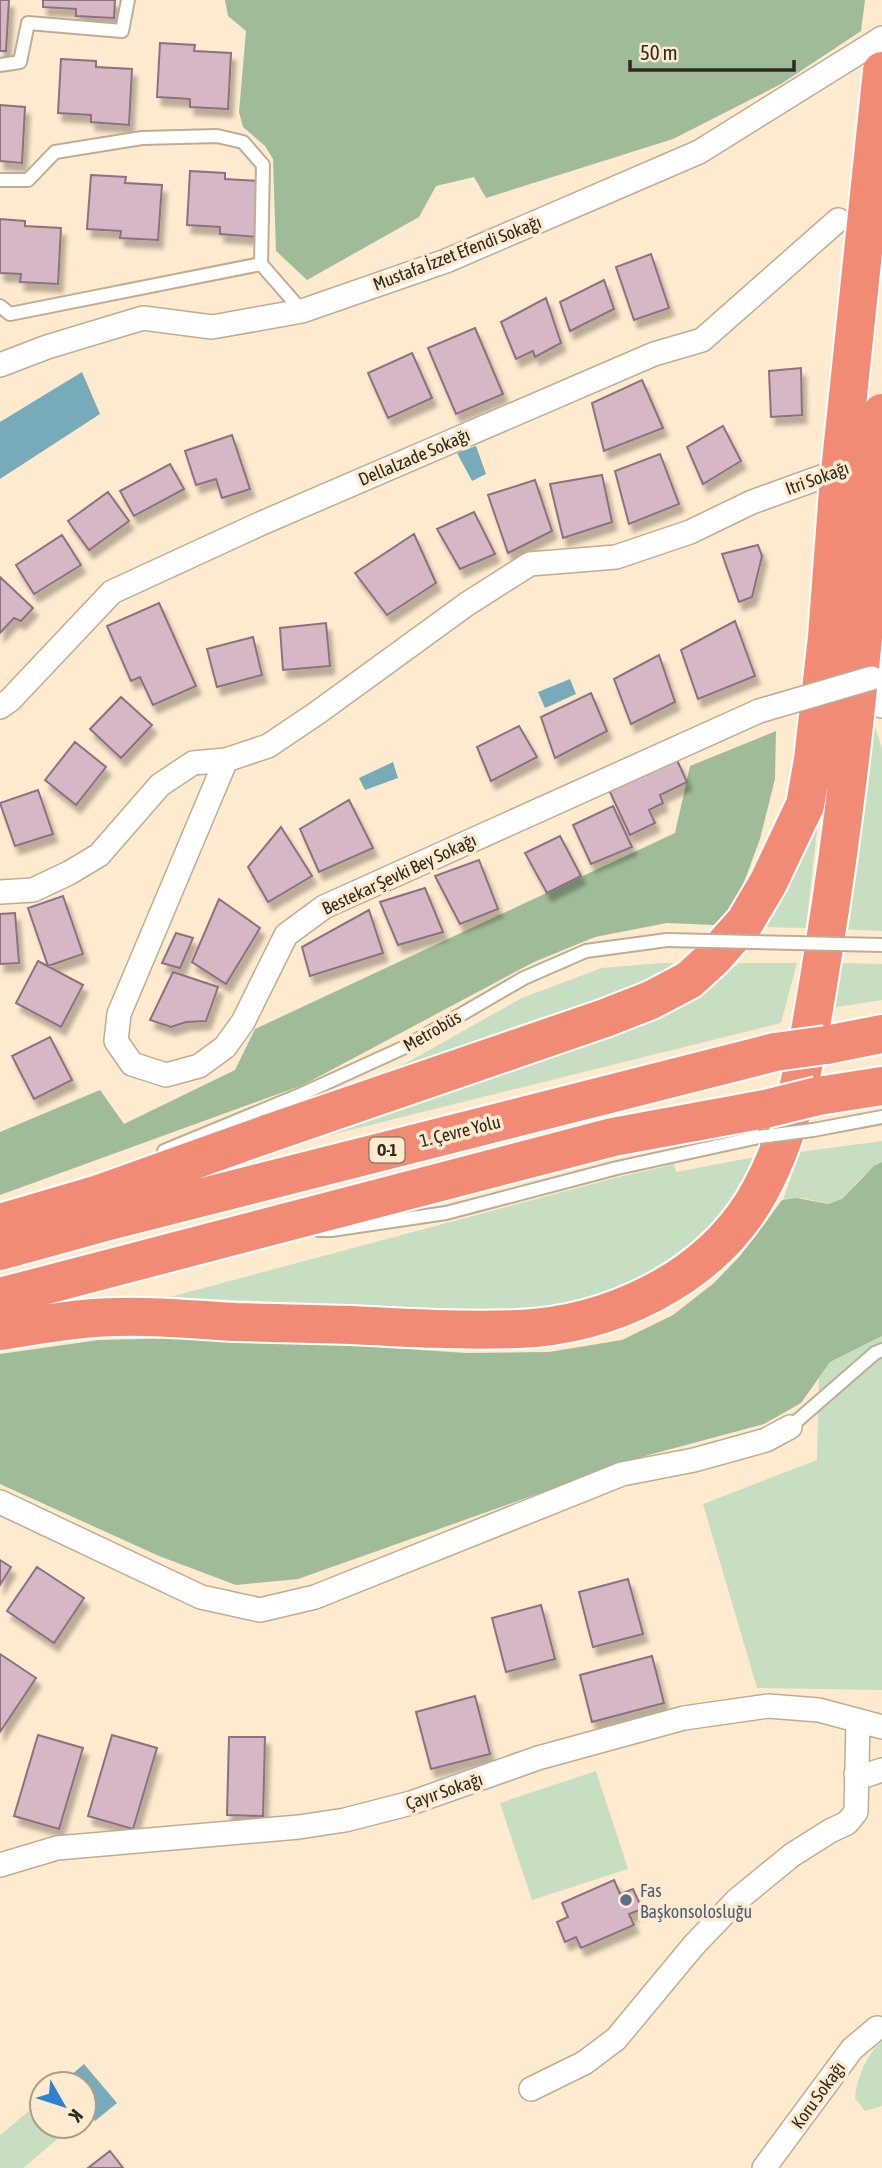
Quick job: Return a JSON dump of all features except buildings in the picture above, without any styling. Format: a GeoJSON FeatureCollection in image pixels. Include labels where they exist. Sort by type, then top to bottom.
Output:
{"type":"FeatureCollection","features":[{"type":"Feature","properties":{"kind":"highway"},"geometry":{"type":"LineString","coordinates":[[0,1331],[114,1317],[431,1329],[522,1329],[562,1324],[593,1318],[636,1301],[681,1277],[722,1243],[752,1205],[775,1158],[803,1065],[830,911],[865,629],[865,479],[882,71]]}},
{"type":"Feature","properties":{"kind":"highway"},"geometry":{"type":"LineString","coordinates":[[0,1223],[99,1194],[592,1023],[651,1000],[688,980],[712,959],[745,922],[768,883],[805,805],[827,637],[882,413]]}},
{"type":"Feature","properties":{"kind":"highway","name":"1. Çevre Yolu"},"geometry":{"type":"LineString","coordinates":[[0,1251],[291,1174],[775,1052],[882,1034]]}},
{"type":"Feature","properties":{"kind":"highway"},"geometry":{"type":"LineString","coordinates":[[0,1297],[613,1137],[762,1123],[815,1113],[882,1086]]}},
{"type":"Feature","properties":{"kind":"street","name":"Mustafa İzzet Efendi Sokağı"},"geometry":{"type":"LineString","coordinates":[[0,365],[47,347],[143,318],[212,327],[302,311],[446,261],[699,152],[882,38]]}},
{"type":"Feature","properties":{"kind":"street","name":"Dellalzade Sokağı"},"geometry":{"type":"LineString","coordinates":[[0,707],[10,700],[112,592],[262,523],[654,354],[702,340],[838,220]]}},
{"type":"Feature","properties":{"kind":"street","name":"Itri Sokağı"},"geometry":{"type":"LineString","coordinates":[[0,892],[33,890],[99,855],[160,785],[193,763],[226,760],[268,746],[467,604],[530,564],[616,557],[690,532],[752,502],[865,479]]}},
{"type":"Feature","properties":{"kind":"street","name":"Bestekar Şevki Bey Sokağı"},"geometry":{"type":"LineString","coordinates":[[226,760],[119,1014],[116,1041],[132,1064],[166,1075],[199,1066],[225,1047],[243,1022],[286,935],[324,907],[760,711],[877,675]]}},
{"type":"Feature","properties":{"kind":"street"},"geometry":{"type":"LineString","coordinates":[[877,675],[882,706]]}},
{"type":"Feature","properties":{"kind":"street"},"geometry":{"type":"LineString","coordinates":[[0,1502],[201,1597],[260,1610],[315,1597],[622,1474],[694,1460],[766,1440],[790,1427]]}},
{"type":"Feature","properties":{"kind":"street","name":"Çayır Sokağı"},"geometry":{"type":"LineString","coordinates":[[0,1865],[57,1848],[345,1820],[411,1803],[538,1758],[684,1718],[768,1706],[819,1710],[882,1727]]}},
{"type":"Feature","properties":{"kind":"street"},"geometry":{"type":"LineString","coordinates":[[531,2089],[584,2063],[616,2039],[694,1945],[737,1900],[792,1855],[847,1823],[856,1812],[858,1721]]}},
{"type":"Feature","properties":{"kind":"street"},"geometry":{"type":"LineString","coordinates":[[856,1774],[867,1775],[882,1770]]}},
{"type":"Feature","properties":{"kind":"street","name":"Koru Sokağı"},"geometry":{"type":"LineString","coordinates":[[764,2168],[852,2049],[877,2028]]}},
{"type":"Feature","properties":{"kind":"lane"},"geometry":{"type":"LineString","coordinates":[[0,65],[20,62],[28,23],[122,31],[128,0]]}},
{"type":"Feature","properties":{"kind":"lane"},"geometry":{"type":"LineString","coordinates":[[0,180],[28,180],[55,152],[142,138],[217,136],[243,142],[263,165],[261,264],[302,311]]}},
{"type":"Feature","properties":{"kind":"lane"},"geometry":{"type":"LineString","coordinates":[[3,313],[261,264]]}},
{"type":"Feature","properties":{"kind":"lane","name":"Metrobüs"},"geometry":{"type":"LineString","coordinates":[[158,1154],[302,1094],[405,1047],[524,978],[586,951],[667,940],[882,945]]}},
{"type":"Feature","properties":{"kind":"lane"},"geometry":{"type":"LineString","coordinates":[[815,1113],[882,1117]]}},
{"type":"Feature","properties":{"kind":"lane"},"geometry":{"type":"LineString","coordinates":[[0,1216],[66,1190]]}},
{"type":"Feature","properties":{"kind":"lane"},"geometry":{"type":"LineString","coordinates":[[790,1427],[875,1353],[882,1350]]}},
{"type":"Feature","properties":{"kind":"green space"},"geometry":{"type":"Polygon","coordinates":[[[225,0],[865,0],[861,31],[781,84],[673,139],[486,198],[474,177],[436,186],[419,217],[307,280],[276,251],[273,159],[265,146],[243,127],[239,112],[246,31],[228,16],[225,0]]]}},
{"type":"Feature","properties":{"kind":"green space"},"geometry":{"type":"Polygon","coordinates":[[[871,715],[882,749],[882,931],[838,929],[871,715]]]}},
{"type":"Feature","properties":{"kind":"green space"},"geometry":{"type":"Polygon","coordinates":[[[776,731],[775,779],[760,839],[737,901],[714,925],[667,923],[595,937],[534,962],[303,1085],[0,1195],[0,1132],[100,1090],[124,1124],[235,1070],[255,1029],[675,833],[690,766],[776,731]]]}},
{"type":"Feature","properties":{"kind":"green space"},"geometry":{"type":"Polygon","coordinates":[[[818,821],[806,928],[763,927],[818,821]]]}},
{"type":"Feature","properties":{"kind":"green space"},"geometry":{"type":"Polygon","coordinates":[[[674,963],[646,983],[358,1090],[522,998],[602,968],[674,963]]]}},
{"type":"Feature","properties":{"kind":"green space"},"geometry":{"type":"Polygon","coordinates":[[[739,963],[797,963],[781,1023],[330,1135],[327,1130],[644,1024],[690,1001],[739,963]]]}},
{"type":"Feature","properties":{"kind":"green space"},"geometry":{"type":"Polygon","coordinates":[[[839,963],[882,964],[882,1000],[831,1008],[839,963]]]}},
{"type":"Feature","properties":{"kind":"green space"},"geometry":{"type":"Polygon","coordinates":[[[882,1141],[882,1162],[863,1176],[842,1199],[828,1204],[803,1198],[783,1200],[800,1152],[882,1141]]]}},
{"type":"Feature","properties":{"kind":"green space"},"geometry":{"type":"Polygon","coordinates":[[[755,1157],[739,1189],[713,1226],[679,1263],[573,1309],[472,1311],[170,1297],[611,1179],[674,1164],[676,1172],[755,1157]]]}},
{"type":"Feature","properties":{"kind":"green space"},"geometry":{"type":"Polygon","coordinates":[[[882,1162],[882,1336],[830,1362],[801,1403],[764,1424],[645,1456],[298,1579],[236,1585],[159,1556],[0,1484],[0,1354],[99,1340],[226,1337],[466,1353],[549,1352],[622,1340],[673,1315],[714,1283],[740,1256],[782,1200],[797,1198],[828,1204],[842,1199],[874,1166],[882,1162]]]}},
{"type":"Feature","properties":{"kind":"green space"},"geometry":{"type":"Polygon","coordinates":[[[882,1336],[882,1690],[757,1688],[703,1504],[817,1460],[819,1378],[830,1362],[882,1336]]]}},
{"type":"Feature","properties":{"kind":"green space"},"geometry":{"type":"Polygon","coordinates":[[[596,1771],[628,1869],[532,1900],[500,1803],[596,1771]]]}},
{"type":"Feature","properties":{"kind":"green space"},"geometry":{"type":"Polygon","coordinates":[[[882,2041],[882,2106],[865,2111],[855,2098],[858,2082],[867,2060],[882,2041]]]}},
{"type":"Feature","properties":{"kind":"green space"},"geometry":{"type":"Polygon","coordinates":[[[28,2112],[28,2140],[56,2140],[23,2168],[0,2168],[0,2135],[28,2112]]]}},
{"type":"Feature","properties":{"kind":"water"},"geometry":{"type":"Polygon","coordinates":[[[82,372],[100,414],[0,479],[0,422],[82,372]]]}},
{"type":"Feature","properties":{"kind":"water"},"geometry":{"type":"Polygon","coordinates":[[[476,446],[486,474],[472,481],[457,453],[476,446]]]}},
{"type":"Feature","properties":{"kind":"water"},"geometry":{"type":"Polygon","coordinates":[[[570,679],[576,694],[545,708],[538,692],[570,679]]]}},
{"type":"Feature","properties":{"kind":"water"},"geometry":{"type":"Polygon","coordinates":[[[393,762],[398,778],[365,790],[359,778],[393,762]]]}},
{"type":"Feature","properties":{"kind":"water"},"geometry":{"type":"Polygon","coordinates":[[[84,2064],[89,2070],[77,2070],[84,2064]]]}},
{"type":"Feature","properties":{"kind":"water"},"geometry":{"type":"Polygon","coordinates":[[[98,2081],[117,2103],[98,2119],[98,2081]]]}},
{"type":"Feature","properties":{"kind":"place","name":"Fas Başkonsolosluğu"},"geometry":{"type":"Point","coordinates":[626,1900]}}]}
